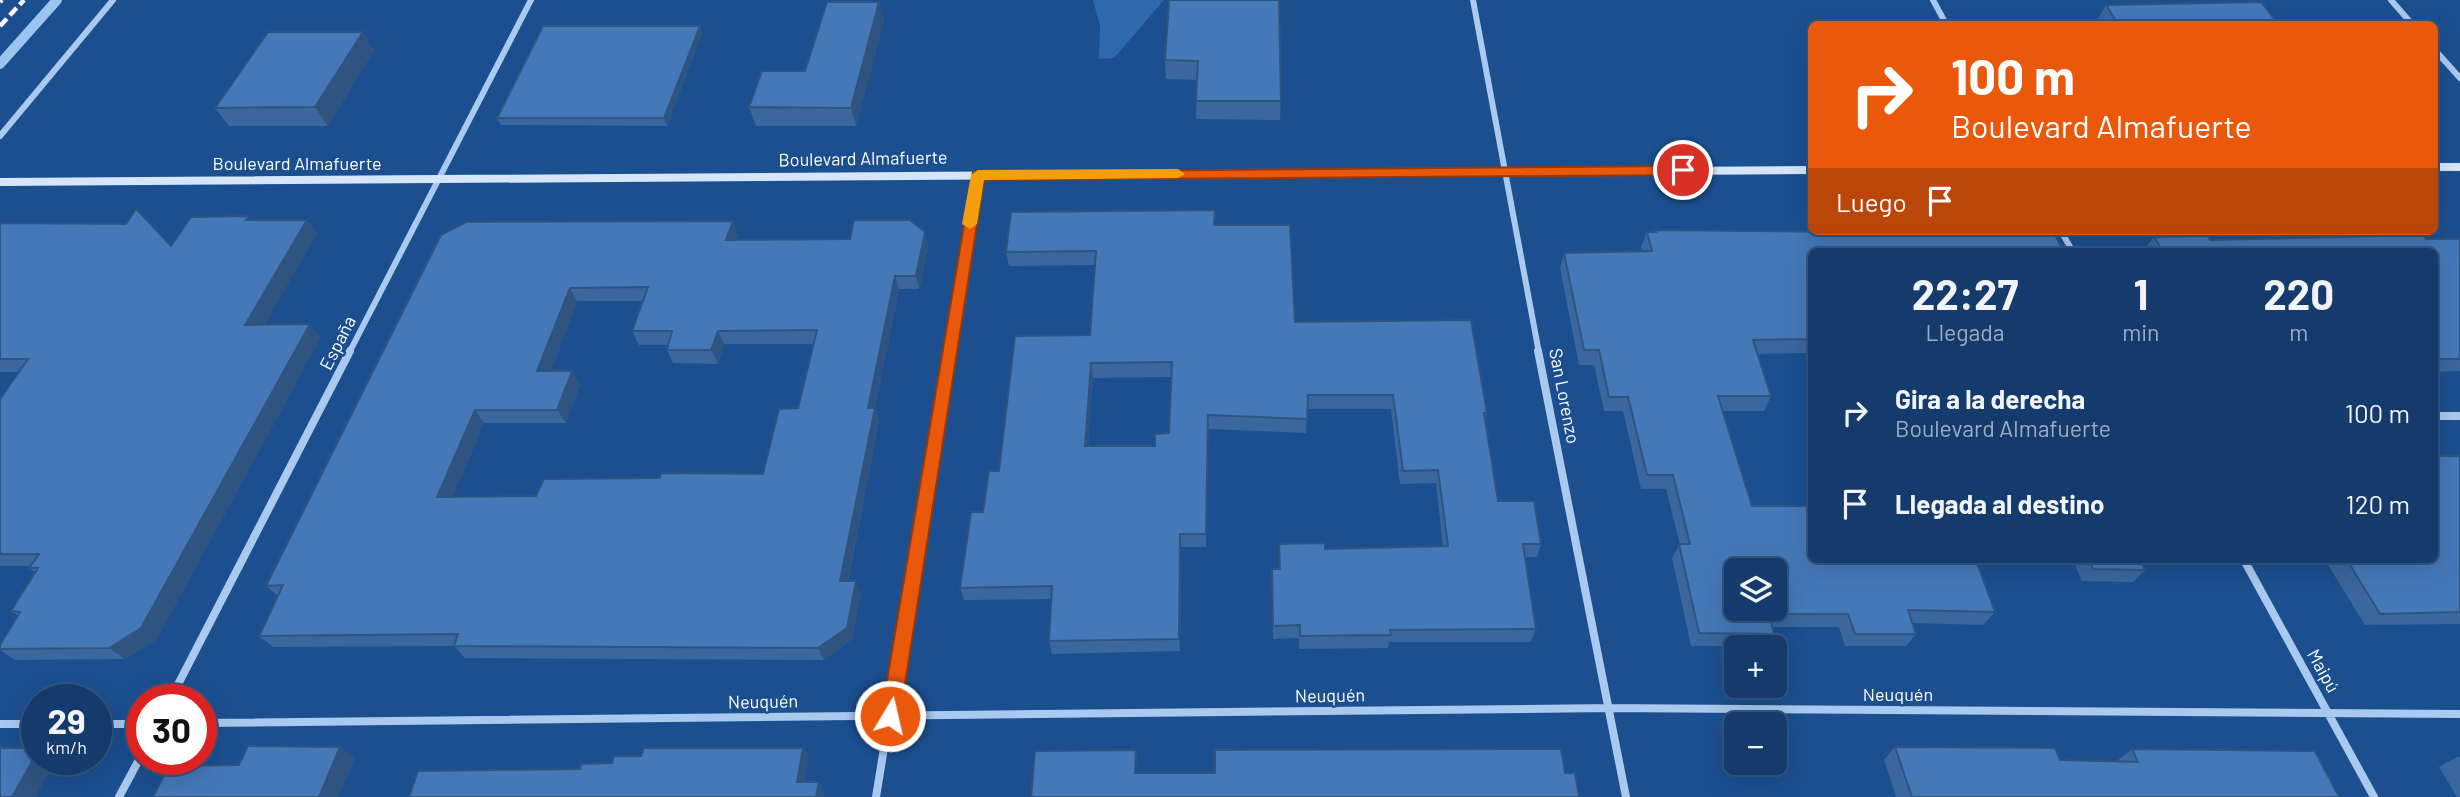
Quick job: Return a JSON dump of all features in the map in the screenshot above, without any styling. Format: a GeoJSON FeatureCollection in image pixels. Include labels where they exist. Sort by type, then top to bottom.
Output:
{"type":"FeatureCollection","features":[{"type":"Feature","properties":{"kind":"main road"},"geometry":{"type":"LineString","coordinates":[[2438,167],[2460,167]]}},
{"type":"Feature","properties":{"kind":"main road","name":"Boulevard Almafuerte"},"geometry":{"type":"LineString","coordinates":[[0,183],[1808,170]]}},
{"type":"Feature","properties":{"kind":"street"},"geometry":{"type":"LineString","coordinates":[[0,136],[113,0]]}},
{"type":"Feature","properties":{"kind":"street","name":"España"},"geometry":{"type":"LineString","coordinates":[[178,684],[531,0]]}},
{"type":"Feature","properties":{"kind":"street","name":"San Lorenzo"},"geometry":{"type":"LineString","coordinates":[[1474,0],[1503,171],[1626,797]]}},
{"type":"Feature","properties":{"kind":"street"},"geometry":{"type":"LineString","coordinates":[[1933,0],[1944,21]]}},
{"type":"Feature","properties":{"kind":"street"},"geometry":{"type":"LineString","coordinates":[[2391,0],[2409,21]]}},
{"type":"Feature","properties":{"kind":"street"},"geometry":{"type":"LineString","coordinates":[[2438,54],[2460,79]]}},
{"type":"Feature","properties":{"kind":"street"},"geometry":{"type":"LineString","coordinates":[[876,797],[978,175]]}},
{"type":"Feature","properties":{"kind":"street"},"geometry":{"type":"LineString","coordinates":[[2438,416],[2460,416]]}},
{"type":"Feature","properties":{"kind":"street","name":"Maipú"},"geometry":{"type":"LineString","coordinates":[[2246,563],[2374,797]]}},
{"type":"Feature","properties":{"kind":"street","name":"Neuquén"},"geometry":{"type":"LineString","coordinates":[[217,723],[1609,708],[2460,714]]}},
{"type":"Feature","properties":{"kind":"street"},"geometry":{"type":"LineString","coordinates":[[0,724],[21,724]]}},
{"type":"Feature","properties":{"kind":"street"},"geometry":{"type":"LineString","coordinates":[[119,797],[131,775]]}},
{"type":"Feature","properties":{"kind":"shaded area"},"geometry":{"type":"Polygon","coordinates":[[[1093,0],[1164,0],[1114,58],[1099,59],[1100,26],[1093,0]]]}},
{"type":"Feature","properties":{"kind":"building"},"geometry":{"type":"Polygon","coordinates":[[[1169,0],[1279,0],[1281,101],[1196,101],[1198,61],[1165,60],[1169,0]]]}},
{"type":"Feature","properties":{"kind":"building"},"geometry":{"type":"Polygon","coordinates":[[[827,2],[879,2],[851,108],[749,107],[762,71],[805,71],[827,2]]]}},
{"type":"Feature","properties":{"kind":"building"},"geometry":{"type":"Polygon","coordinates":[[[2261,2],[2276,21],[2116,21],[2106,5],[2261,2]]]}},
{"type":"Feature","properties":{"kind":"building"},"geometry":{"type":"Polygon","coordinates":[[[543,26],[700,26],[664,118],[497,118],[543,26]]]}},
{"type":"Feature","properties":{"kind":"building"},"geometry":{"type":"Polygon","coordinates":[[[268,32],[363,32],[315,107],[215,108],[268,32]]]}},
{"type":"Feature","properties":{"kind":"building"},"geometry":{"type":"Polygon","coordinates":[[[136,209],[171,246],[191,217],[249,216],[246,220],[307,220],[245,325],[310,324],[141,628],[109,648],[0,649],[20,612],[11,611],[38,568],[29,568],[39,554],[0,554],[0,399],[28,359],[0,359],[0,223],[126,224],[136,209]]]}},
{"type":"Feature","properties":{"kind":"building"},"geometry":{"type":"Polygon","coordinates":[[[1215,210],[1214,225],[1290,225],[1295,322],[1471,320],[1487,413],[1484,413],[1498,501],[1534,501],[1541,544],[1523,544],[1536,629],[1390,630],[1391,635],[1300,636],[1300,625],[1273,626],[1272,569],[1280,569],[1279,544],[1325,543],[1325,549],[1448,546],[1438,470],[1403,471],[1393,395],[1308,395],[1307,419],[1208,415],[1206,534],[1180,534],[1179,639],[1049,641],[1052,586],[960,588],[971,512],[983,512],[989,471],[999,471],[1015,336],[1090,335],[1096,251],[1006,252],[1011,212],[1215,210]],[[1172,362],[1091,363],[1085,446],[1155,446],[1155,434],[1169,433],[1172,362]]]}},
{"type":"Feature","properties":{"kind":"building"},"geometry":{"type":"Polygon","coordinates":[[[854,220],[910,220],[925,232],[916,276],[895,276],[868,408],[875,408],[840,581],[856,581],[847,628],[818,648],[454,646],[458,634],[259,636],[283,585],[266,586],[441,235],[466,222],[733,221],[726,240],[850,239],[854,220]],[[648,287],[570,288],[537,371],[572,371],[557,410],[475,410],[437,497],[536,496],[544,479],[660,478],[661,473],[763,474],[779,409],[798,408],[817,330],[718,331],[711,350],[667,350],[672,331],[632,331],[648,287]]]}},
{"type":"Feature","properties":{"kind":"building"},"geometry":{"type":"Polygon","coordinates":[[[1655,230],[1808,232],[1808,235],[2055,235],[2062,248],[1808,248],[1808,339],[1753,340],[1771,396],[1718,396],[1752,506],[1808,506],[1808,563],[1977,563],[1995,612],[1908,610],[1916,634],[1855,634],[1848,614],[1787,614],[1787,558],[1724,558],[1724,621],[1771,621],[1774,634],[1699,633],[1679,544],[1690,544],[1673,475],[1647,475],[1628,397],[1609,397],[1599,350],[1584,350],[1564,253],[1652,251],[1647,232],[1656,232],[1655,230]]]}},
{"type":"Feature","properties":{"kind":"building"},"geometry":{"type":"Polygon","coordinates":[[[2423,235],[2426,239],[2460,239],[2460,359],[2438,359],[2438,248],[2161,248],[2154,237],[2208,236],[2210,240],[2423,235]]]}},
{"type":"Feature","properties":{"kind":"building"},"geometry":{"type":"Polygon","coordinates":[[[2438,456],[2460,456],[2460,612],[2380,614],[2349,563],[2438,563],[2438,456]]]}},
{"type":"Feature","properties":{"kind":"building"},"geometry":{"type":"Polygon","coordinates":[[[2090,563],[2142,563],[2145,570],[2093,569],[2090,563]]]}},
{"type":"Feature","properties":{"kind":"building"},"geometry":{"type":"Polygon","coordinates":[[[248,746],[340,747],[319,797],[153,797],[164,775],[217,775],[217,765],[239,765],[248,746]]]}},
{"type":"Feature","properties":{"kind":"building"},"geometry":{"type":"Polygon","coordinates":[[[1895,747],[2055,748],[2060,760],[2138,762],[2132,749],[2315,751],[2339,797],[1912,797],[1895,747]]]}},
{"type":"Feature","properties":{"kind":"building"},"geometry":{"type":"Polygon","coordinates":[[[0,748],[21,748],[21,775],[24,775],[12,797],[0,797],[0,748]]]}},
{"type":"Feature","properties":{"kind":"building"},"geometry":{"type":"Polygon","coordinates":[[[644,748],[803,748],[797,782],[819,782],[816,797],[409,797],[418,771],[580,769],[581,764],[612,763],[614,756],[641,756],[644,748]]]}},
{"type":"Feature","properties":{"kind":"building"},"geometry":{"type":"Polygon","coordinates":[[[1561,749],[1565,773],[1575,773],[1579,797],[1031,797],[1035,751],[1136,750],[1135,773],[1215,773],[1215,750],[1561,749]]]}},
{"type":"Feature","properties":{"kind":"waterway"},"geometry":{"type":"LineString","coordinates":[[0,64],[57,0]]}},
{"type":"Feature","properties":{"kind":"railway"},"geometry":{"type":"LineString","coordinates":[[0,26],[24,0]]}},
{"type":"Feature","properties":{"kind":"slow traffic"},"geometry":{"type":"LineString","coordinates":[[970,224],[978,175],[1178,174]]}},
{"type":"Feature","properties":{"kind":"route"},"geometry":{"type":"LineString","coordinates":[[890,716],[978,175],[1683,170]]}}]}
